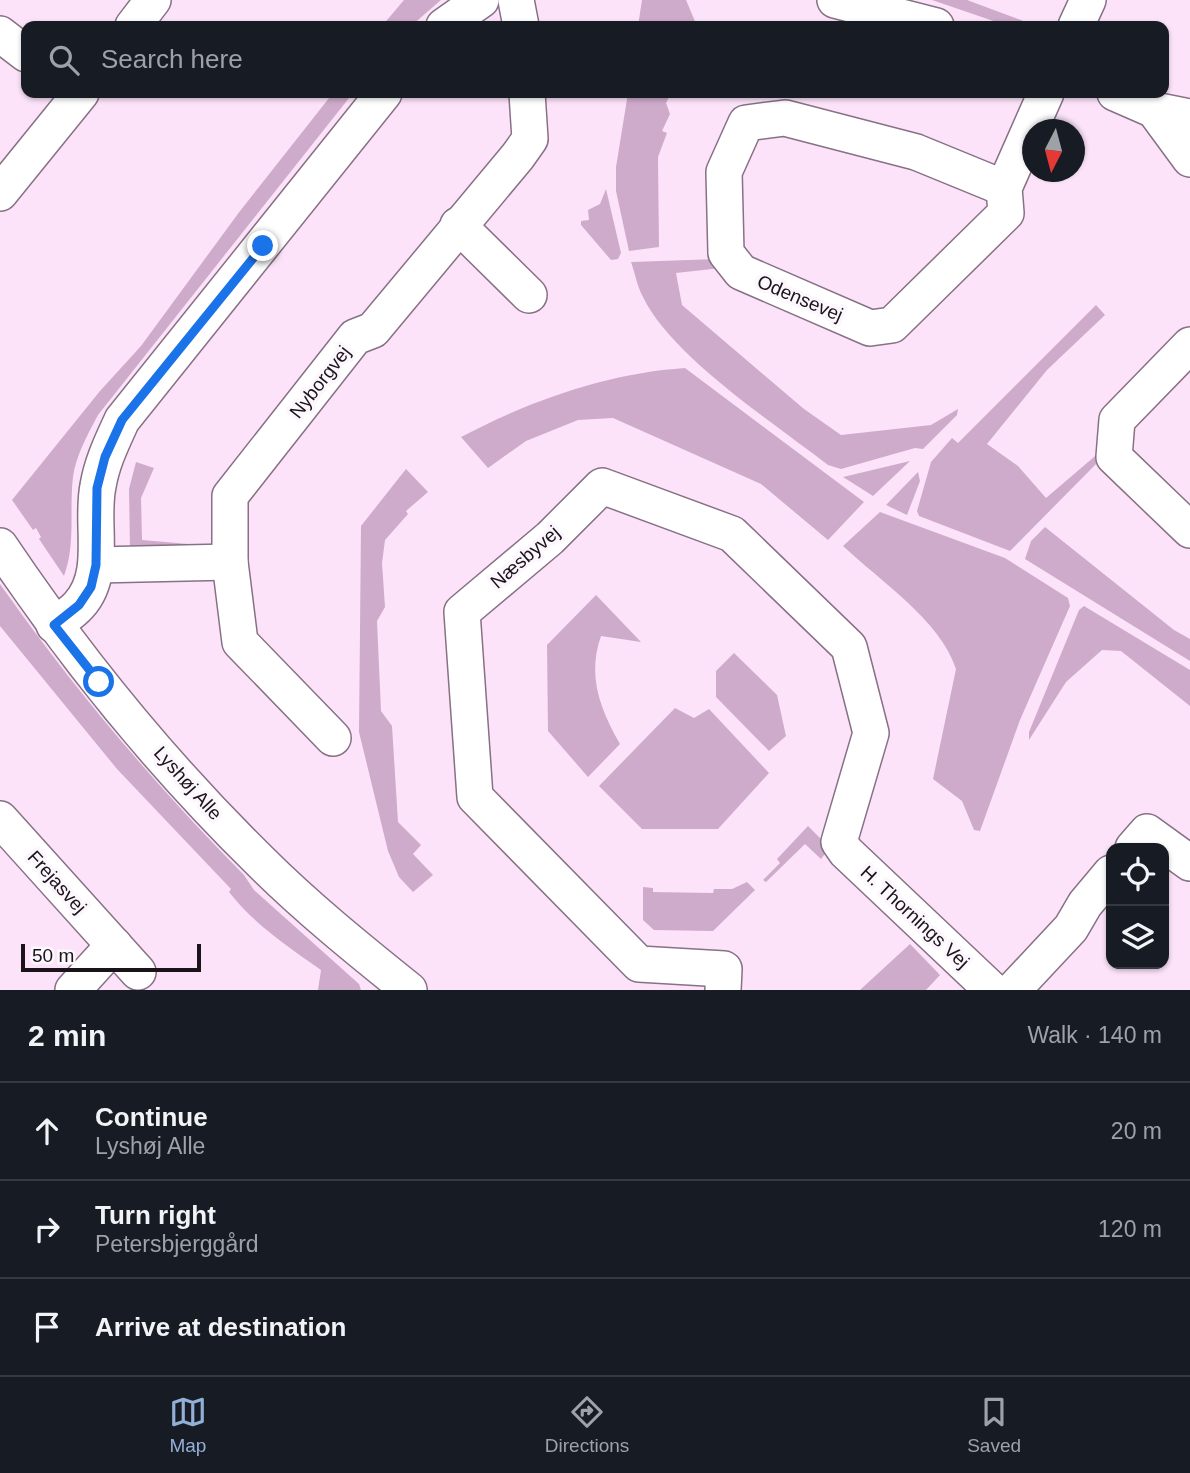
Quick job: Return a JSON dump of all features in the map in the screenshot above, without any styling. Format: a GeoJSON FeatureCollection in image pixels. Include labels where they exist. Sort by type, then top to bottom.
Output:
{"type":"FeatureCollection","features":[{"type":"Feature","properties":{"kind":"street"},"geometry":{"type":"LineString","coordinates":[[137,21],[153,0]]}},
{"type":"Feature","properties":{"kind":"street"},"geometry":{"type":"LineString","coordinates":[[451,21],[481,0]]}},
{"type":"Feature","properties":{"kind":"street"},"geometry":{"type":"LineString","coordinates":[[516,0],[520,21]]}},
{"type":"Feature","properties":{"kind":"street"},"geometry":{"type":"LineString","coordinates":[[835,0],[917,21]]}},
{"type":"Feature","properties":{"kind":"street"},"geometry":{"type":"LineString","coordinates":[[1078,21],[1088,0]]}},
{"type":"Feature","properties":{"kind":"street"},"geometry":{"type":"LineString","coordinates":[[0,34],[21,50]]}},
{"type":"Feature","properties":{"kind":"street"},"geometry":{"type":"LineString","coordinates":[[0,193],[75,98]]}},
{"type":"Feature","properties":{"kind":"street"},"geometry":{"type":"LineString","coordinates":[[54,625],[79,605],[91,587],[96,565],[97,488],[105,457],[122,420],[380,98]]}},
{"type":"Feature","properties":{"kind":"street","name":"Nyborgvej"},"geometry":{"type":"LineString","coordinates":[[333,738],[240,642],[230,562],[230,496],[355,337],[373,330],[530,139],[527,98]]}},
{"type":"Feature","properties":{"kind":"street","name":"Odensevej"},"geometry":{"type":"LineString","coordinates":[[1004,188],[916,152],[785,118],[746,123],[724,172],[726,253],[741,272],[870,328],[892,325],[1006,214],[1004,188],[1044,98]]}},
{"type":"Feature","properties":{"kind":"street"},"geometry":{"type":"LineString","coordinates":[[1126,98],[1154,110],[1190,117]]}},
{"type":"Feature","properties":{"kind":"street"},"geometry":{"type":"LineString","coordinates":[[1154,110],[1190,159]]}},
{"type":"Feature","properties":{"kind":"street"},"geometry":{"type":"LineString","coordinates":[[458,225],[529,295]]}},
{"type":"Feature","properties":{"kind":"street"},"geometry":{"type":"LineString","coordinates":[[1190,345],[1116,420],[1114,457],[1190,530]]}},
{"type":"Feature","properties":{"kind":"street","name":"Næsbyvej"},"geometry":{"type":"LineString","coordinates":[[723,990],[724,969],[639,964],[475,797],[462,612],[550,538],[602,486],[732,534],[849,647],[871,733],[839,842]]}},
{"type":"Feature","properties":{"kind":"street","name":"Lyshøj Alle"},"geometry":{"type":"LineString","coordinates":[[0,546],[54,625],[169,763],[260,862],[409,990]]}},
{"type":"Feature","properties":{"kind":"street"},"geometry":{"type":"LineString","coordinates":[[96,565],[230,562]]}},
{"type":"Feature","properties":{"kind":"street","name":"Frejasvej"},"geometry":{"type":"LineString","coordinates":[[0,819],[138,972]]}},
{"type":"Feature","properties":{"kind":"street"},"geometry":{"type":"LineString","coordinates":[[1137,843],[1147,832],[1162,843]]}},
{"type":"Feature","properties":{"kind":"street","name":"H. Thornings Vej"},"geometry":{"type":"LineString","coordinates":[[839,842],[855,861],[992,990]]}},
{"type":"Feature","properties":{"kind":"street"},"geometry":{"type":"LineString","coordinates":[[1169,848],[1190,863]]}},
{"type":"Feature","properties":{"kind":"street"},"geometry":{"type":"LineString","coordinates":[[1013,990],[1071,928],[1084,904],[1106,879]]}},
{"type":"Feature","properties":{"kind":"street"},"geometry":{"type":"LineString","coordinates":[[73,990],[114,945]]}},
{"type":"Feature","properties":{"kind":"shaded area"},"geometry":{"type":"Polygon","coordinates":[[[404,0],[441,0],[417,21],[386,21],[404,0]]]}},
{"type":"Feature","properties":{"kind":"shaded area"},"geometry":{"type":"Polygon","coordinates":[[[642,0],[686,0],[695,21],[639,21],[642,0]]]}},
{"type":"Feature","properties":{"kind":"shaded area"},"geometry":{"type":"Polygon","coordinates":[[[932,0],[967,0],[1024,21],[993,21],[932,0]]]}},
{"type":"Feature","properties":{"kind":"shaded area"},"geometry":{"type":"Polygon","coordinates":[[[329,98],[349,98],[98,415],[75,469],[70,551],[64,576],[39,539],[41,537],[36,528],[33,530],[12,500],[100,391],[141,346],[240,211],[329,98]]]}},
{"type":"Feature","properties":{"kind":"shaded area"},"geometry":{"type":"Polygon","coordinates":[[[627,98],[668,98],[666,103],[670,114],[662,131],[667,133],[658,157],[659,247],[629,251],[616,191],[616,167],[627,98]]]}},
{"type":"Feature","properties":{"kind":"shaded area"},"geometry":{"type":"Polygon","coordinates":[[[606,189],[621,253],[618,259],[611,260],[581,225],[581,221],[589,220],[588,210],[600,204],[606,189]]]}},
{"type":"Feature","properties":{"kind":"shaded area"},"geometry":{"type":"Polygon","coordinates":[[[718,259],[721,268],[676,273],[682,305],[804,409],[841,435],[931,425],[958,409],[957,415],[923,449],[915,448],[841,469],[828,465],[726,388],[676,342],[643,297],[631,262],[718,259]]]}},
{"type":"Feature","properties":{"kind":"shaded area"},"geometry":{"type":"Polygon","coordinates":[[[1096,305],[1105,315],[1047,370],[987,444],[1018,466],[1046,498],[1101,451],[1099,461],[1010,551],[919,516],[917,511],[931,462],[952,438],[958,443],[1096,305]]]}},
{"type":"Feature","properties":{"kind":"shaded area"},"geometry":{"type":"Polygon","coordinates":[[[685,368],[864,502],[828,540],[761,484],[613,418],[578,420],[526,441],[488,468],[461,437],[514,412],[570,391],[627,376],[685,368]]]}},
{"type":"Feature","properties":{"kind":"shaded area"},"geometry":{"type":"Polygon","coordinates":[[[910,461],[873,496],[843,477],[910,461]]]}},
{"type":"Feature","properties":{"kind":"shaded area"},"geometry":{"type":"Polygon","coordinates":[[[136,462],[154,468],[141,498],[142,540],[200,545],[201,549],[130,550],[129,489],[136,462]]]}},
{"type":"Feature","properties":{"kind":"shaded area"},"geometry":{"type":"Polygon","coordinates":[[[406,469],[428,492],[406,511],[408,514],[385,540],[382,563],[385,607],[377,621],[381,711],[392,726],[398,822],[421,845],[413,854],[433,875],[413,892],[399,877],[388,851],[359,732],[361,526],[406,469]]]}},
{"type":"Feature","properties":{"kind":"shaded area"},"geometry":{"type":"Polygon","coordinates":[[[918,472],[920,481],[907,515],[886,505],[918,472]]]}},
{"type":"Feature","properties":{"kind":"shaded area"},"geometry":{"type":"Polygon","coordinates":[[[880,512],[1005,558],[1068,598],[1070,606],[1020,720],[980,831],[974,830],[962,801],[933,779],[956,669],[948,651],[937,634],[907,602],[843,546],[880,512]]]}},
{"type":"Feature","properties":{"kind":"shaded area"},"geometry":{"type":"Polygon","coordinates":[[[1045,527],[1174,630],[1190,639],[1190,661],[1025,559],[1031,541],[1045,527]]]}},
{"type":"Feature","properties":{"kind":"shaded area"},"geometry":{"type":"Polygon","coordinates":[[[0,584],[56,661],[178,806],[244,875],[254,890],[359,984],[361,990],[318,990],[321,970],[250,915],[229,892],[231,889],[117,769],[0,626],[0,584]]]}},
{"type":"Feature","properties":{"kind":"shaded area"},"geometry":{"type":"Polygon","coordinates":[[[596,595],[641,642],[601,636],[595,665],[598,692],[620,744],[588,777],[548,731],[547,645],[596,595]]]}},
{"type":"Feature","properties":{"kind":"shaded area"},"geometry":{"type":"Polygon","coordinates":[[[1084,606],[1190,670],[1190,706],[1121,651],[1102,650],[1066,682],[1029,740],[1029,732],[1079,610],[1084,606]]]}},
{"type":"Feature","properties":{"kind":"shaded area"},"geometry":{"type":"Polygon","coordinates":[[[734,653],[777,695],[786,736],[769,751],[716,697],[716,671],[734,653]]]}},
{"type":"Feature","properties":{"kind":"shaded area"},"geometry":{"type":"Polygon","coordinates":[[[675,708],[694,718],[709,709],[769,773],[718,829],[642,829],[599,786],[675,708]]]}},
{"type":"Feature","properties":{"kind":"shaded area"},"geometry":{"type":"Polygon","coordinates":[[[808,826],[826,844],[827,851],[821,859],[805,844],[766,882],[763,880],[780,863],[777,859],[808,826]]]}},
{"type":"Feature","properties":{"kind":"shaded area"},"geometry":{"type":"Polygon","coordinates":[[[747,882],[755,890],[713,931],[654,930],[643,920],[643,887],[653,888],[653,892],[713,893],[714,889],[732,889],[747,882]]]}},
{"type":"Feature","properties":{"kind":"shaded area"},"geometry":{"type":"Polygon","coordinates":[[[910,944],[940,975],[926,990],[860,990],[910,944]]]}},
{"type":"Feature","properties":{"kind":"route"},"geometry":{"type":"LineString","coordinates":[[99,682],[54,625],[79,605],[91,587],[96,565],[97,488],[105,457],[122,420],[263,246]]}}]}
